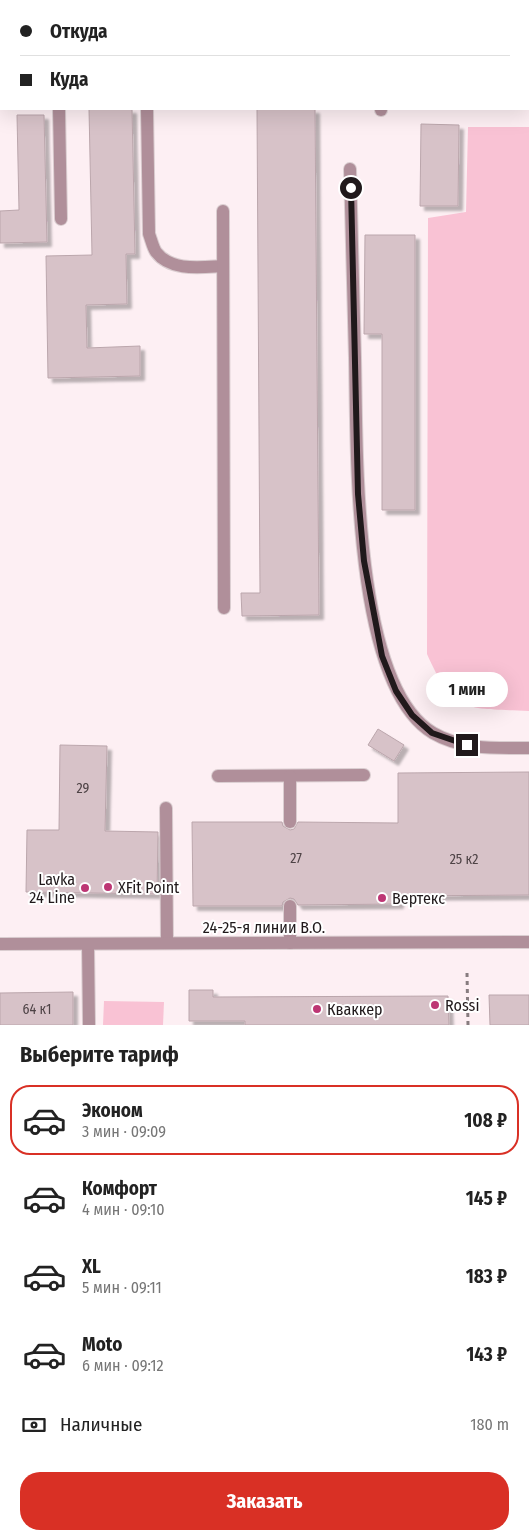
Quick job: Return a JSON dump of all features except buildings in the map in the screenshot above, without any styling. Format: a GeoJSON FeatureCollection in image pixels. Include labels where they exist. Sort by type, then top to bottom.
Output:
{"type":"FeatureCollection","features":[{"type":"Feature","properties":{"kind":"street"},"geometry":{"type":"LineString","coordinates":[[59,110],[61,219]]}},
{"type":"Feature","properties":{"kind":"street"},"geometry":{"type":"LineString","coordinates":[[148,110],[149,234],[156,252],[170,263],[189,267],[223,266]]}},
{"type":"Feature","properties":{"kind":"street"},"geometry":{"type":"LineString","coordinates":[[350,169],[358,494],[364,561],[382,656],[396,691],[412,715],[432,733],[456,742],[479,747],[529,748]]}},
{"type":"Feature","properties":{"kind":"street"},"geometry":{"type":"LineString","coordinates":[[223,211],[224,608]]}},
{"type":"Feature","properties":{"kind":"street"},"geometry":{"type":"LineString","coordinates":[[218,776],[364,775]]}},
{"type":"Feature","properties":{"kind":"street"},"geometry":{"type":"LineString","coordinates":[[290,776],[290,822]]}},
{"type":"Feature","properties":{"kind":"street"},"geometry":{"type":"LineString","coordinates":[[166,808],[167,943]]}},
{"type":"Feature","properties":{"kind":"street"},"geometry":{"type":"LineString","coordinates":[[290,906],[290,943]]}},
{"type":"Feature","properties":{"kind":"street","name":"24-25-я линии В.О."},"geometry":{"type":"LineString","coordinates":[[0,944],[529,942]]}},
{"type":"Feature","properties":{"kind":"street"},"geometry":{"type":"LineString","coordinates":[[88,944],[88,1025]]}},
{"type":"Feature","properties":{"kind":"path"},"geometry":{"type":"LineString","coordinates":[[467,973],[468,1025]]}},
{"type":"Feature","properties":{"kind":"shaded area"},"geometry":{"type":"Polygon","coordinates":[[[468,127],[529,127],[529,711],[477,708],[465,704],[455,698],[446,688],[427,654],[428,218],[466,212],[468,127]]]}},
{"type":"Feature","properties":{"kind":"shaded area"},"geometry":{"type":"Polygon","coordinates":[[[104,1001],[164,1002],[163,1025],[103,1025],[104,1001]]]}},
{"type":"Feature","properties":{"kind":"place","name":"XFit Point"},"geometry":{"type":"Point","coordinates":[108,887]}},
{"type":"Feature","properties":{"kind":"place","name":"Lavka 24 Line"},"geometry":{"type":"Point","coordinates":[85,888]}},
{"type":"Feature","properties":{"kind":"place","name":"Вертекс"},"geometry":{"type":"Point","coordinates":[382,898]}},
{"type":"Feature","properties":{"kind":"place","name":"Rossi"},"geometry":{"type":"Point","coordinates":[435,1005]}},
{"type":"Feature","properties":{"kind":"place","name":"Кваккер"},"geometry":{"type":"Point","coordinates":[317,1009]}},
{"type":"Feature","properties":{"kind":"route"},"geometry":{"type":"LineString","coordinates":[[351,188],[358,494],[364,561],[382,656],[396,691],[412,715],[432,733],[467,745]]}}]}
